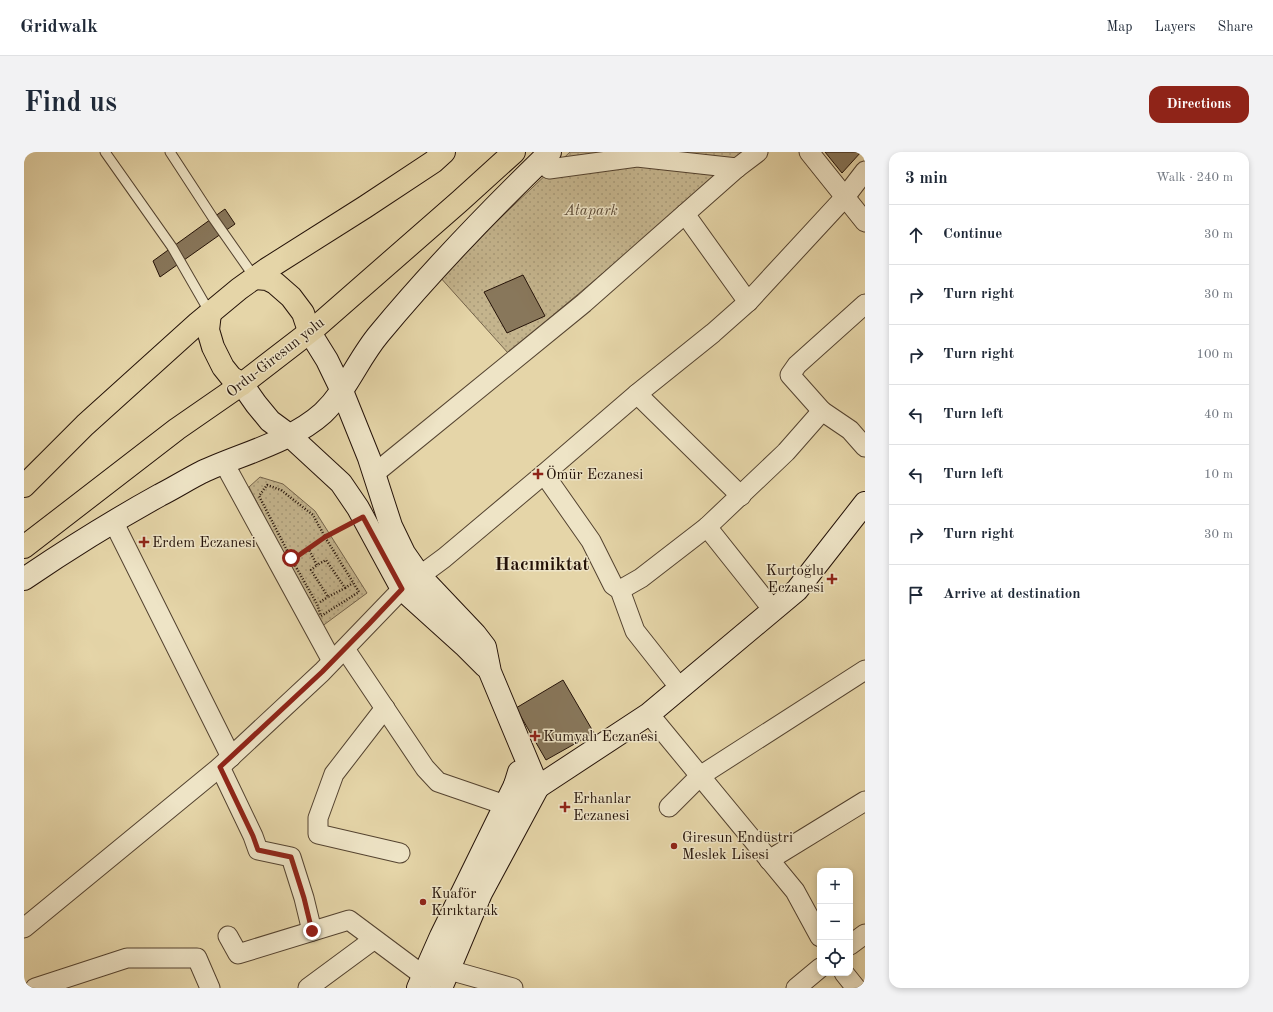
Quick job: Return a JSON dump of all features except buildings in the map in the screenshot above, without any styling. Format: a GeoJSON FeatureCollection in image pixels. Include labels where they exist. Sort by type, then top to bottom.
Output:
{"type":"FeatureCollection","features":[{"type":"Feature","properties":{"kind":"highway"},"geometry":{"type":"LineString","coordinates":[[24,486],[85,425],[210,313],[255,278],[433,162],[444,152]]}},
{"type":"Feature","properties":{"kind":"highway","name":"Ordu-Giresun yolu"},"geometry":{"type":"LineString","coordinates":[[24,547],[177,429],[242,384],[316,327],[514,152]]}},
{"type":"Feature","properties":{"kind":"highway"},"geometry":{"type":"LineString","coordinates":[[255,278],[267,279],[291,297],[303,313],[309,331]]}},
{"type":"Feature","properties":{"kind":"highway"},"geometry":{"type":"LineString","coordinates":[[210,313],[208,330],[213,347],[223,367],[231,377],[242,384]]}},
{"type":"Feature","properties":{"kind":"street"},"geometry":{"type":"LineString","coordinates":[[374,474],[577,308],[737,168],[758,152]]}},
{"type":"Feature","properties":{"kind":"street"},"geometry":{"type":"LineString","coordinates":[[809,152],[865,222]]}},
{"type":"Feature","properties":{"kind":"street"},"geometry":{"type":"LineString","coordinates":[[24,579],[113,521],[201,473],[300,430],[322,413],[342,391],[378,335],[442,262],[496,205],[549,161],[636,157],[737,168]]}},
{"type":"Feature","properties":{"kind":"street"},"geometry":{"type":"LineString","coordinates":[[24,928],[225,762],[339,655],[402,589],[444,558],[636,394],[713,333],[748,302],[846,197],[865,171]]}},
{"type":"Feature","properties":{"kind":"street"},"geometry":{"type":"LineString","coordinates":[[685,214],[748,302]]}},
{"type":"Feature","properties":{"kind":"street"},"geometry":{"type":"LineString","coordinates":[[865,304],[797,365],[790,375],[822,411],[850,430],[865,447]]}},
{"type":"Feature","properties":{"kind":"street"},"geometry":{"type":"LineString","coordinates":[[309,331],[327,360],[342,391],[374,474],[391,526],[404,553],[420,576],[475,634],[485,647],[490,672],[538,787]]}},
{"type":"Feature","properties":{"kind":"street"},"geometry":{"type":"LineString","coordinates":[[242,384],[270,421],[289,435],[341,483],[363,517],[402,589],[464,645],[490,672]]}},
{"type":"Feature","properties":{"kind":"street"},"geometry":{"type":"LineString","coordinates":[[636,394],[741,496]]}},
{"type":"Feature","properties":{"kind":"street"},"geometry":{"type":"LineString","coordinates":[[620,590],[641,578],[707,527],[786,452],[822,411]]}},
{"type":"Feature","properties":{"kind":"street"},"geometry":{"type":"LineString","coordinates":[[224,463],[339,655],[385,708],[425,768],[438,782],[505,806]]}},
{"type":"Feature","properties":{"kind":"street"},"geometry":{"type":"LineString","coordinates":[[544,474],[591,541],[613,586],[620,590],[635,631],[680,688]]}},
{"type":"Feature","properties":{"kind":"street"},"geometry":{"type":"LineString","coordinates":[[433,981],[538,787],[649,714],[797,590],[865,503]]}},
{"type":"Feature","properties":{"kind":"street"},"geometry":{"type":"LineString","coordinates":[[113,521],[225,762],[258,850],[291,857],[304,898],[312,931]]}},
{"type":"Feature","properties":{"kind":"street"},"geometry":{"type":"LineString","coordinates":[[707,527],[773,610]]}},
{"type":"Feature","properties":{"kind":"street"},"geometry":{"type":"LineString","coordinates":[[669,807],[700,776],[865,670]]}},
{"type":"Feature","properties":{"kind":"street"},"geometry":{"type":"LineString","coordinates":[[385,708],[334,774],[318,818],[318,834],[400,853]]}},
{"type":"Feature","properties":{"kind":"street"},"geometry":{"type":"LineString","coordinates":[[649,714],[795,891],[817,931]]}},
{"type":"Feature","properties":{"kind":"street"},"geometry":{"type":"LineString","coordinates":[[433,981],[441,936],[515,786],[520,768],[521,744]]}},
{"type":"Feature","properties":{"kind":"street"},"geometry":{"type":"LineString","coordinates":[[515,786],[538,787]]}},
{"type":"Feature","properties":{"kind":"street"},"geometry":{"type":"LineString","coordinates":[[769,860],[865,802]]}},
{"type":"Feature","properties":{"kind":"street"},"geometry":{"type":"LineString","coordinates":[[228,936],[238,954],[349,920],[373,940],[433,981],[513,988]]}},
{"type":"Feature","properties":{"kind":"street"},"geometry":{"type":"LineString","coordinates":[[853,943],[865,934]]}},
{"type":"Feature","properties":{"kind":"street"},"geometry":{"type":"LineString","coordinates":[[308,988],[373,940]]}},
{"type":"Feature","properties":{"kind":"street"},"geometry":{"type":"LineString","coordinates":[[35,988],[127,958],[197,958],[210,988]]}},
{"type":"Feature","properties":{"kind":"street"},"geometry":{"type":"LineString","coordinates":[[796,988],[817,970]]}},
{"type":"Feature","properties":{"kind":"street"},"geometry":{"type":"LineString","coordinates":[[846,976],[856,988]]}},
{"type":"Feature","properties":{"kind":"lane"},"geometry":{"type":"LineString","coordinates":[[105,152],[172,247],[210,313]]}},
{"type":"Feature","properties":{"kind":"lane"},"geometry":{"type":"LineString","coordinates":[[170,152],[213,218],[255,278]]}},
{"type":"Feature","properties":{"kind":"path"},"geometry":{"type":"LineString","coordinates":[[267,485],[281,490],[313,515],[325,537],[359,592],[321,616],[317,604],[292,560],[259,496],[267,485]]}},
{"type":"Feature","properties":{"kind":"path"},"geometry":{"type":"LineString","coordinates":[[292,560],[325,537],[363,517]]}},
{"type":"Feature","properties":{"kind":"path"},"geometry":{"type":"LineString","coordinates":[[308,548],[318,565]]}},
{"type":"Feature","properties":{"kind":"path"},"geometry":{"type":"LineString","coordinates":[[328,597],[311,570],[326,560],[345,588]]}},
{"type":"Feature","properties":{"kind":"path"},"geometry":{"type":"LineString","coordinates":[[317,604],[353,583]]}},
{"type":"Feature","properties":{"kind":"green space","name":"Atapark"},"geometry":{"type":"Polygon","coordinates":[[[570,152],[747,152],[508,353],[439,276],[570,152]]]}},
{"type":"Feature","properties":{"kind":"green space"},"geometry":{"type":"Polygon","coordinates":[[[260,477],[283,484],[315,511],[367,593],[321,627],[249,487],[260,477]]]}},
{"type":"Feature","properties":{"kind":"place","name":"Ömür Eczanesi"},"geometry":{"type":"Point","coordinates":[538,474]}},
{"type":"Feature","properties":{"kind":"place","name":"Erdem Eczanesi"},"geometry":{"type":"Point","coordinates":[144,542]}},
{"type":"Feature","properties":{"kind":"place","name":"Kurtoğlu Eczanesi"},"geometry":{"type":"Point","coordinates":[832,579]}},
{"type":"Feature","properties":{"kind":"place","name":"Kumyalı Eczanesi"},"geometry":{"type":"Point","coordinates":[535,736]}},
{"type":"Feature","properties":{"kind":"place","name":"Erhanlar Eczanesi"},"geometry":{"type":"Point","coordinates":[565,807]}},
{"type":"Feature","properties":{"kind":"place","name":"Giresun Endüstri Meslek Lisesi"},"geometry":{"type":"Point","coordinates":[674,846]}},
{"type":"Feature","properties":{"kind":"place","name":"Kuaför Kırıktarak"},"geometry":{"type":"Point","coordinates":[423,902]}},
{"type":"Feature","properties":{"kind":"district","name":"Hacımiktat"},"geometry":{"type":"Point","coordinates":[542,563]}},
{"type":"Feature","properties":{"kind":"route"},"geometry":{"type":"LineString","coordinates":[[291,558],[292,560],[325,537],[363,517],[402,589],[322,672],[220,767],[253,836],[258,850],[291,857],[304,898],[312,931]]}}]}
